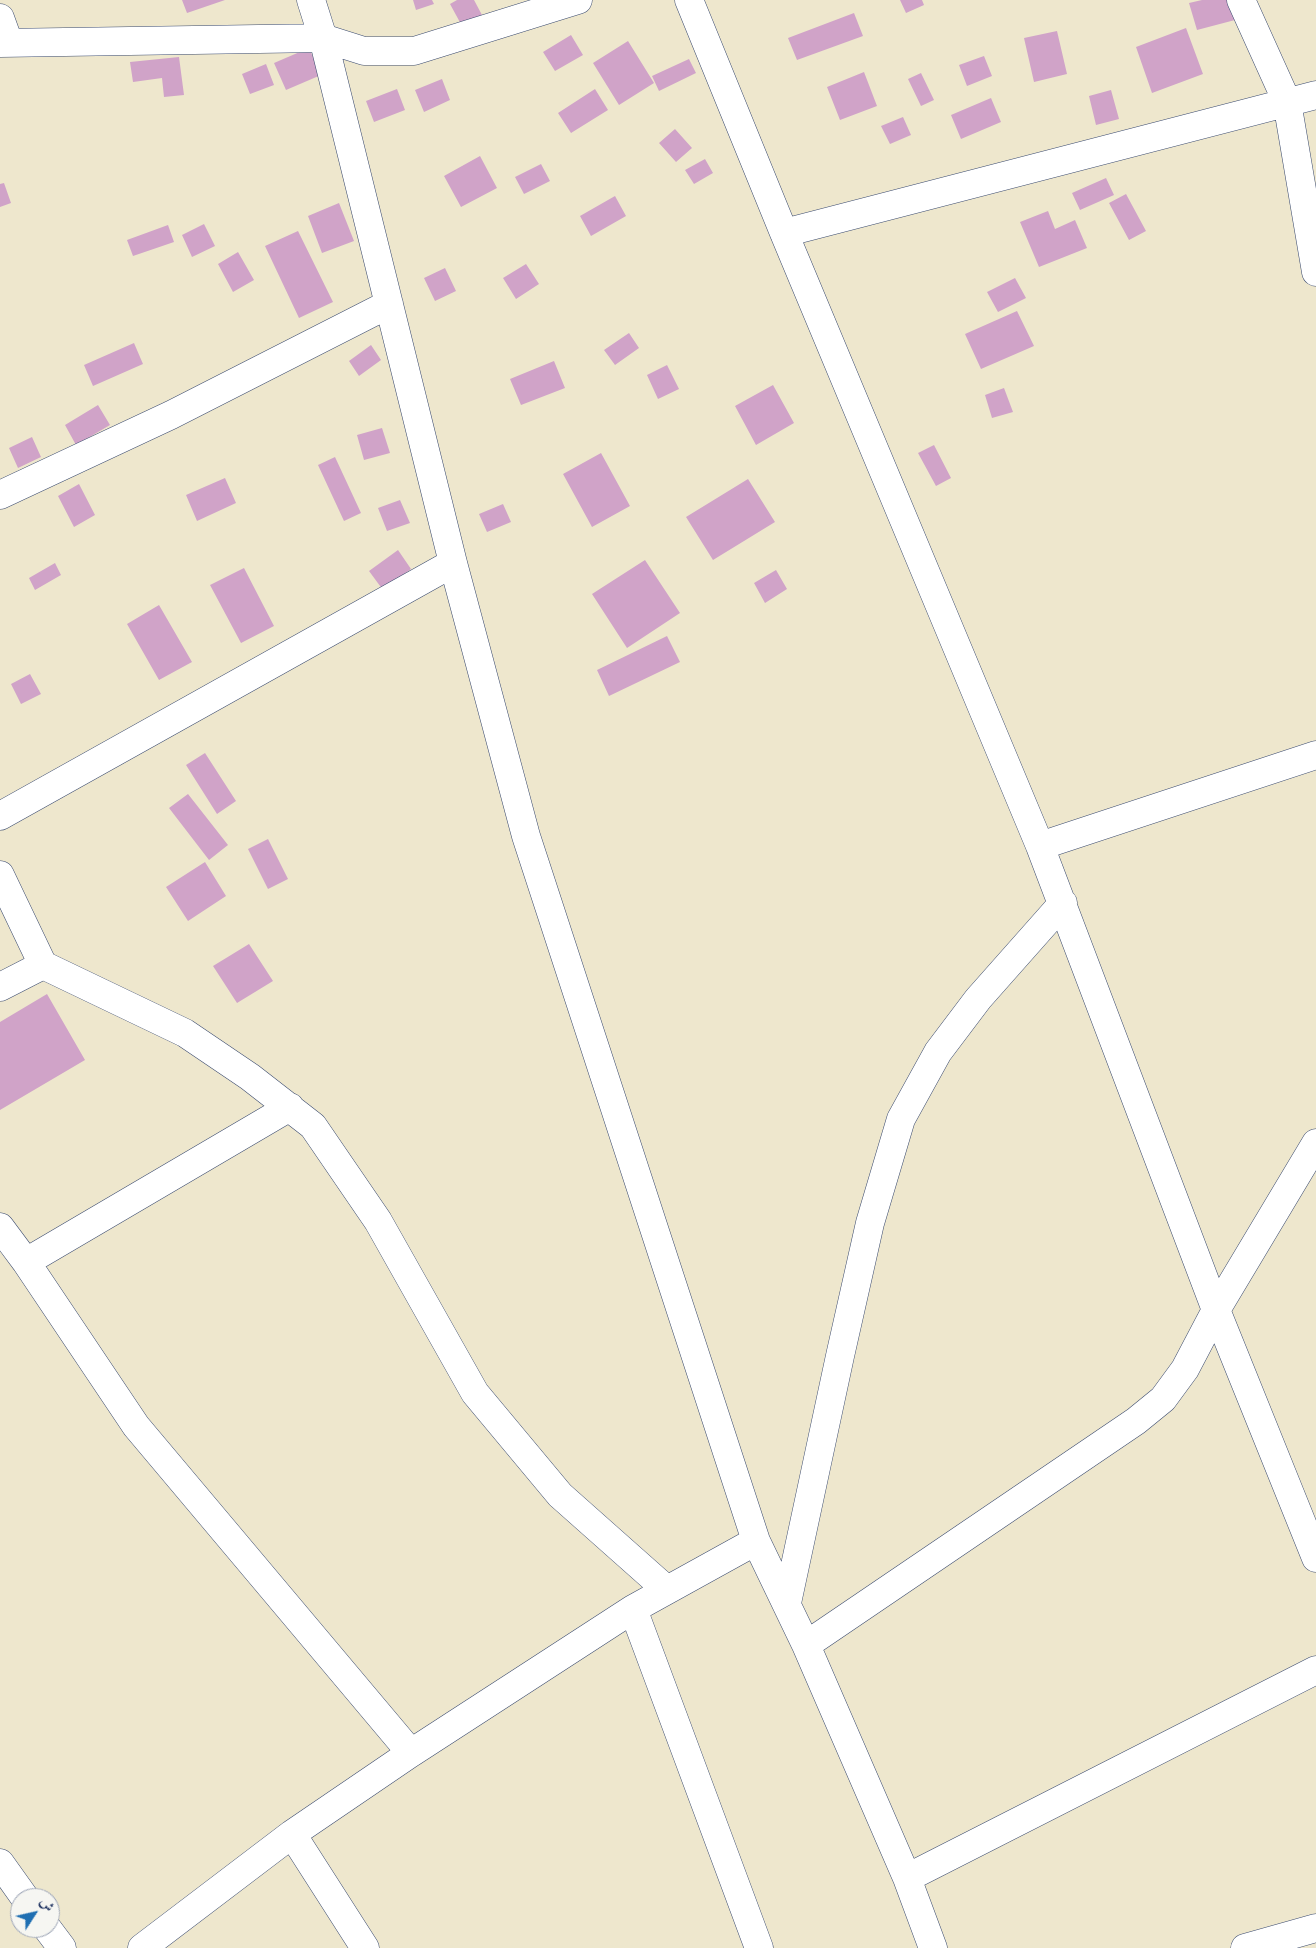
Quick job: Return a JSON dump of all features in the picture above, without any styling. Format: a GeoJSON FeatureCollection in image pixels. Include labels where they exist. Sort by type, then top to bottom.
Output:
{"type":"FeatureCollection","features":[{"type":"Feature","properties":{"kind":"street"},"geometry":{"type":"LineString","coordinates":[[311,0],[323,38],[453,562],[526,836],[756,1541],[806,1644],[907,1878],[933,1948]]}},
{"type":"Feature","properties":{"kind":"street"},"geometry":{"type":"LineString","coordinates":[[0,18],[5,43],[323,38],[364,51],[414,51],[578,0]]}},
{"type":"Feature","properties":{"kind":"street"},"geometry":{"type":"LineString","coordinates":[[689,0],[784,233],[1040,846],[1216,1310],[1316,1558]]}},
{"type":"Feature","properties":{"kind":"street"},"geometry":{"type":"LineString","coordinates":[[1241,0],[1287,102],[1316,272]]}},
{"type":"Feature","properties":{"kind":"street"},"geometry":{"type":"LineString","coordinates":[[784,233],[1316,95]]}},
{"type":"Feature","properties":{"kind":"street"},"geometry":{"type":"LineString","coordinates":[[0,495],[171,415],[389,304]]}},
{"type":"Feature","properties":{"kind":"street"},"geometry":{"type":"LineString","coordinates":[[0,816],[453,562]]}},
{"type":"Feature","properties":{"kind":"street"},"geometry":{"type":"LineString","coordinates":[[1040,846],[1316,754]]}},
{"type":"Feature","properties":{"kind":"street"},"geometry":{"type":"LineString","coordinates":[[0,875],[43,965],[185,1033],[250,1077],[313,1126],[378,1221],[475,1393],[560,1495],[667,1590]]}},
{"type":"Feature","properties":{"kind":"street"},"geometry":{"type":"LineString","coordinates":[[787,1603],[868,1232],[901,1119],[938,1052],[978,999],[1063,904]]}},
{"type":"Feature","properties":{"kind":"street"},"geometry":{"type":"LineString","coordinates":[[0,987],[43,965]]}},
{"type":"Feature","properties":{"kind":"street"},"geometry":{"type":"LineString","coordinates":[[26,1262],[290,1107]]}},
{"type":"Feature","properties":{"kind":"street"},"geometry":{"type":"LineString","coordinates":[[806,1644],[1136,1421],[1163,1398],[1185,1370],[1216,1310],[1316,1143]]}},
{"type":"Feature","properties":{"kind":"street"},"geometry":{"type":"LineString","coordinates":[[0,1227],[26,1262],[136,1426],[411,1753]]}},
{"type":"Feature","properties":{"kind":"street"},"geometry":{"type":"LineString","coordinates":[[142,1948],[292,1834],[411,1753],[633,1609],[756,1541]]}},
{"type":"Feature","properties":{"kind":"street"},"geometry":{"type":"LineString","coordinates":[[633,1609],[759,1948]]}},
{"type":"Feature","properties":{"kind":"street"},"geometry":{"type":"LineString","coordinates":[[907,1878],[1316,1670]]}},
{"type":"Feature","properties":{"kind":"street"},"geometry":{"type":"LineString","coordinates":[[292,1834],[365,1948]]}},
{"type":"Feature","properties":{"kind":"street"},"geometry":{"type":"LineString","coordinates":[[0,1863],[18,1888]]}},
{"type":"Feature","properties":{"kind":"street"},"geometry":{"type":"LineString","coordinates":[[1245,1948],[1280,1944],[1316,1928]]}},
{"type":"Feature","properties":{"kind":"building"},"geometry":{"type":"Polygon","coordinates":[[[182,0],[225,0],[187,13],[182,0]]]}},
{"type":"Feature","properties":{"kind":"building"},"geometry":{"type":"Polygon","coordinates":[[[413,0],[432,0],[434,4],[416,10],[413,0]]]}},
{"type":"Feature","properties":{"kind":"building"},"geometry":{"type":"Polygon","coordinates":[[[457,0],[474,0],[482,15],[462,26],[450,4],[457,0]]]}},
{"type":"Feature","properties":{"kind":"building"},"geometry":{"type":"Polygon","coordinates":[[[900,0],[922,0],[924,5],[906,13],[900,0]]]}},
{"type":"Feature","properties":{"kind":"building"},"geometry":{"type":"Polygon","coordinates":[[[1202,0],[1229,0],[1235,20],[1197,30],[1189,3],[1202,0]]]}},
{"type":"Feature","properties":{"kind":"building"},"geometry":{"type":"Polygon","coordinates":[[[854,13],[863,36],[797,60],[788,38],[854,13]]]}},
{"type":"Feature","properties":{"kind":"building"},"geometry":{"type":"Polygon","coordinates":[[[1186,28],[1203,74],[1152,93],[1136,47],[1186,28]]]}},
{"type":"Feature","properties":{"kind":"building"},"geometry":{"type":"Polygon","coordinates":[[[1057,31],[1067,74],[1034,82],[1024,38],[1057,31]]]}},
{"type":"Feature","properties":{"kind":"building"},"geometry":{"type":"Polygon","coordinates":[[[571,35],[583,55],[555,71],[543,52],[571,35]]]}},
{"type":"Feature","properties":{"kind":"building"},"geometry":{"type":"Polygon","coordinates":[[[628,41],[654,83],[619,105],[593,63],[628,41]]]}},
{"type":"Feature","properties":{"kind":"building"},"geometry":{"type":"Polygon","coordinates":[[[309,48],[321,75],[286,90],[274,63],[309,48]]]}},
{"type":"Feature","properties":{"kind":"building"},"geometry":{"type":"Polygon","coordinates":[[[984,56],[992,76],[967,86],[959,65],[984,56]]]}},
{"type":"Feature","properties":{"kind":"building"},"geometry":{"type":"Polygon","coordinates":[[[179,57],[184,95],[164,97],[162,78],[133,82],[130,62],[179,57]]]}},
{"type":"Feature","properties":{"kind":"building"},"geometry":{"type":"Polygon","coordinates":[[[689,59],[696,73],[659,91],[652,76],[689,59]]]}},
{"type":"Feature","properties":{"kind":"building"},"geometry":{"type":"Polygon","coordinates":[[[266,64],[274,85],[250,94],[242,74],[266,64]]]}},
{"type":"Feature","properties":{"kind":"building"},"geometry":{"type":"Polygon","coordinates":[[[864,72],[877,106],[840,120],[827,87],[864,72]]]}},
{"type":"Feature","properties":{"kind":"building"},"geometry":{"type":"Polygon","coordinates":[[[921,73],[934,100],[921,106],[908,79],[921,73]]]}},
{"type":"Feature","properties":{"kind":"building"},"geometry":{"type":"Polygon","coordinates":[[[442,79],[450,100],[424,112],[415,90],[442,79]]]}},
{"type":"Feature","properties":{"kind":"building"},"geometry":{"type":"Polygon","coordinates":[[[397,89],[405,110],[374,122],[366,101],[397,89]]]}},
{"type":"Feature","properties":{"kind":"building"},"geometry":{"type":"Polygon","coordinates":[[[595,89],[608,110],[571,133],[558,113],[595,89]]]}},
{"type":"Feature","properties":{"kind":"building"},"geometry":{"type":"Polygon","coordinates":[[[1111,90],[1119,119],[1096,125],[1089,96],[1111,90]]]}},
{"type":"Feature","properties":{"kind":"building"},"geometry":{"type":"Polygon","coordinates":[[[991,98],[1001,122],[961,139],[951,115],[991,98]]]}},
{"type":"Feature","properties":{"kind":"building"},"geometry":{"type":"Polygon","coordinates":[[[903,117],[911,135],[890,144],[881,126],[903,117]]]}},
{"type":"Feature","properties":{"kind":"building"},"geometry":{"type":"Polygon","coordinates":[[[675,129],[692,148],[676,162],[659,143],[675,129]]]}},
{"type":"Feature","properties":{"kind":"building"},"geometry":{"type":"Polygon","coordinates":[[[480,156],[497,188],[461,207],[444,176],[480,156]]]}},
{"type":"Feature","properties":{"kind":"building"},"geometry":{"type":"Polygon","coordinates":[[[705,159],[713,173],[694,184],[685,170],[705,159]]]}},
{"type":"Feature","properties":{"kind":"building"},"geometry":{"type":"Polygon","coordinates":[[[541,164],[550,181],[524,194],[515,177],[541,164]]]}},
{"type":"Feature","properties":{"kind":"building"},"geometry":{"type":"Polygon","coordinates":[[[1106,178],[1114,195],[1080,210],[1072,193],[1106,178]]]}},
{"type":"Feature","properties":{"kind":"building"},"geometry":{"type":"Polygon","coordinates":[[[4,183],[11,203],[0,207],[0,184],[4,183]]]}},
{"type":"Feature","properties":{"kind":"building"},"geometry":{"type":"Polygon","coordinates":[[[1126,194],[1146,231],[1129,240],[1109,203],[1126,194]]]}},
{"type":"Feature","properties":{"kind":"building"},"geometry":{"type":"Polygon","coordinates":[[[615,196],[626,216],[591,236],[580,216],[615,196]]]}},
{"type":"Feature","properties":{"kind":"building"},"geometry":{"type":"Polygon","coordinates":[[[339,203],[354,241],[322,253],[308,216],[339,203]]]}},
{"type":"Feature","properties":{"kind":"building"},"geometry":{"type":"Polygon","coordinates":[[[1048,211],[1055,229],[1075,220],[1087,248],[1039,267],[1020,222],[1048,211]]]}},
{"type":"Feature","properties":{"kind":"building"},"geometry":{"type":"Polygon","coordinates":[[[204,224],[215,246],[192,257],[182,235],[204,224]]]}},
{"type":"Feature","properties":{"kind":"building"},"geometry":{"type":"Polygon","coordinates":[[[168,225],[174,242],[133,256],[127,240],[168,225]]]}},
{"type":"Feature","properties":{"kind":"building"},"geometry":{"type":"Polygon","coordinates":[[[298,231],[333,302],[299,318],[265,246],[298,231]]]}},
{"type":"Feature","properties":{"kind":"building"},"geometry":{"type":"Polygon","coordinates":[[[238,252],[254,280],[233,292],[218,264],[238,252]]]}},
{"type":"Feature","properties":{"kind":"building"},"geometry":{"type":"Polygon","coordinates":[[[526,264],[539,284],[516,299],[503,278],[526,264]]]}},
{"type":"Feature","properties":{"kind":"building"},"geometry":{"type":"Polygon","coordinates":[[[445,268],[456,291],[435,301],[424,278],[445,268]]]}},
{"type":"Feature","properties":{"kind":"building"},"geometry":{"type":"Polygon","coordinates":[[[1015,278],[1026,298],[998,312],[987,292],[1015,278]]]}},
{"type":"Feature","properties":{"kind":"building"},"geometry":{"type":"Polygon","coordinates":[[[1017,311],[1034,346],[981,369],[965,334],[1017,311]]]}},
{"type":"Feature","properties":{"kind":"building"},"geometry":{"type":"Polygon","coordinates":[[[629,333],[639,348],[615,365],[604,350],[629,333]]]}},
{"type":"Feature","properties":{"kind":"building"},"geometry":{"type":"Polygon","coordinates":[[[134,343],[143,364],[93,386],[84,365],[134,343]]]}},
{"type":"Feature","properties":{"kind":"building"},"geometry":{"type":"Polygon","coordinates":[[[371,345],[381,360],[359,376],[349,361],[371,345]]]}},
{"type":"Feature","properties":{"kind":"building"},"geometry":{"type":"Polygon","coordinates":[[[554,361],[565,388],[521,405],[510,379],[554,361]]]}},
{"type":"Feature","properties":{"kind":"building"},"geometry":{"type":"Polygon","coordinates":[[[667,365],[679,389],[658,399],[647,375],[667,365]]]}},
{"type":"Feature","properties":{"kind":"building"},"geometry":{"type":"Polygon","coordinates":[[[773,385],[794,423],[756,445],[735,406],[773,385]]]}},
{"type":"Feature","properties":{"kind":"building"},"geometry":{"type":"Polygon","coordinates":[[[1004,388],[1013,412],[992,418],[985,395],[1004,388]]]}},
{"type":"Feature","properties":{"kind":"building"},"geometry":{"type":"Polygon","coordinates":[[[98,405],[110,425],[76,445],[65,425],[98,405]]]}},
{"type":"Feature","properties":{"kind":"building"},"geometry":{"type":"Polygon","coordinates":[[[382,428],[390,453],[364,460],[357,435],[382,428]]]}},
{"type":"Feature","properties":{"kind":"building"},"geometry":{"type":"Polygon","coordinates":[[[32,437],[41,457],[18,468],[9,448],[32,437]]]}},
{"type":"Feature","properties":{"kind":"building"},"geometry":{"type":"Polygon","coordinates":[[[934,445],[951,478],[936,486],[918,453],[934,445]]]}},
{"type":"Feature","properties":{"kind":"building"},"geometry":{"type":"Polygon","coordinates":[[[601,453],[630,506],[592,527],[563,474],[601,453]]]}},
{"type":"Feature","properties":{"kind":"building"},"geometry":{"type":"Polygon","coordinates":[[[335,457],[361,513],[344,521],[318,465],[335,457]]]}},
{"type":"Feature","properties":{"kind":"building"},"geometry":{"type":"Polygon","coordinates":[[[225,478],[236,503],[197,521],[186,495],[225,478]]]}},
{"type":"Feature","properties":{"kind":"building"},"geometry":{"type":"Polygon","coordinates":[[[748,479],[775,522],[713,560],[686,517],[748,479]]]}},
{"type":"Feature","properties":{"kind":"building"},"geometry":{"type":"Polygon","coordinates":[[[79,484],[95,515],[74,527],[58,496],[79,484]]]}},
{"type":"Feature","properties":{"kind":"building"},"geometry":{"type":"Polygon","coordinates":[[[400,500],[410,523],[387,531],[378,508],[400,500]]]}},
{"type":"Feature","properties":{"kind":"building"},"geometry":{"type":"Polygon","coordinates":[[[503,504],[511,522],[487,532],[479,514],[503,504]]]}},
{"type":"Feature","properties":{"kind":"building"},"geometry":{"type":"Polygon","coordinates":[[[398,550],[411,569],[383,590],[369,571],[398,550]]]}},
{"type":"Feature","properties":{"kind":"building"},"geometry":{"type":"Polygon","coordinates":[[[645,560],[680,613],[627,648],[592,594],[645,560]]]}},
{"type":"Feature","properties":{"kind":"building"},"geometry":{"type":"Polygon","coordinates":[[[55,563],[61,575],[35,590],[29,578],[55,563]]]}},
{"type":"Feature","properties":{"kind":"building"},"geometry":{"type":"Polygon","coordinates":[[[244,568],[274,626],[241,643],[210,585],[244,568]]]}},
{"type":"Feature","properties":{"kind":"building"},"geometry":{"type":"Polygon","coordinates":[[[776,570],[787,589],[765,603],[754,583],[776,570]]]}},
{"type":"Feature","properties":{"kind":"building"},"geometry":{"type":"Polygon","coordinates":[[[159,605],[192,662],[159,680],[127,624],[159,605]]]}},
{"type":"Feature","properties":{"kind":"building"},"geometry":{"type":"Polygon","coordinates":[[[667,636],[680,662],[609,696],[597,670],[667,636]]]}},
{"type":"Feature","properties":{"kind":"building"},"geometry":{"type":"Polygon","coordinates":[[[30,674],[41,694],[21,704],[11,684],[30,674]]]}},
{"type":"Feature","properties":{"kind":"building"},"geometry":{"type":"Polygon","coordinates":[[[205,753],[236,801],[217,814],[186,765],[205,753]]]}},
{"type":"Feature","properties":{"kind":"building"},"geometry":{"type":"Polygon","coordinates":[[[188,794],[228,845],[209,860],[169,808],[188,794]]]}},
{"type":"Feature","properties":{"kind":"building"},"geometry":{"type":"Polygon","coordinates":[[[268,839],[288,879],[268,889],[248,849],[268,839]]]}},
{"type":"Feature","properties":{"kind":"building"},"geometry":{"type":"Polygon","coordinates":[[[205,862],[226,896],[188,921],[166,887],[205,862]]]}},
{"type":"Feature","properties":{"kind":"building"},"geometry":{"type":"Polygon","coordinates":[[[249,944],[273,981],[237,1003],[213,966],[249,944]]]}},
{"type":"Feature","properties":{"kind":"building"},"geometry":{"type":"Polygon","coordinates":[[[47,994],[85,1060],[0,1110],[0,1022],[47,994]]]}}]}
